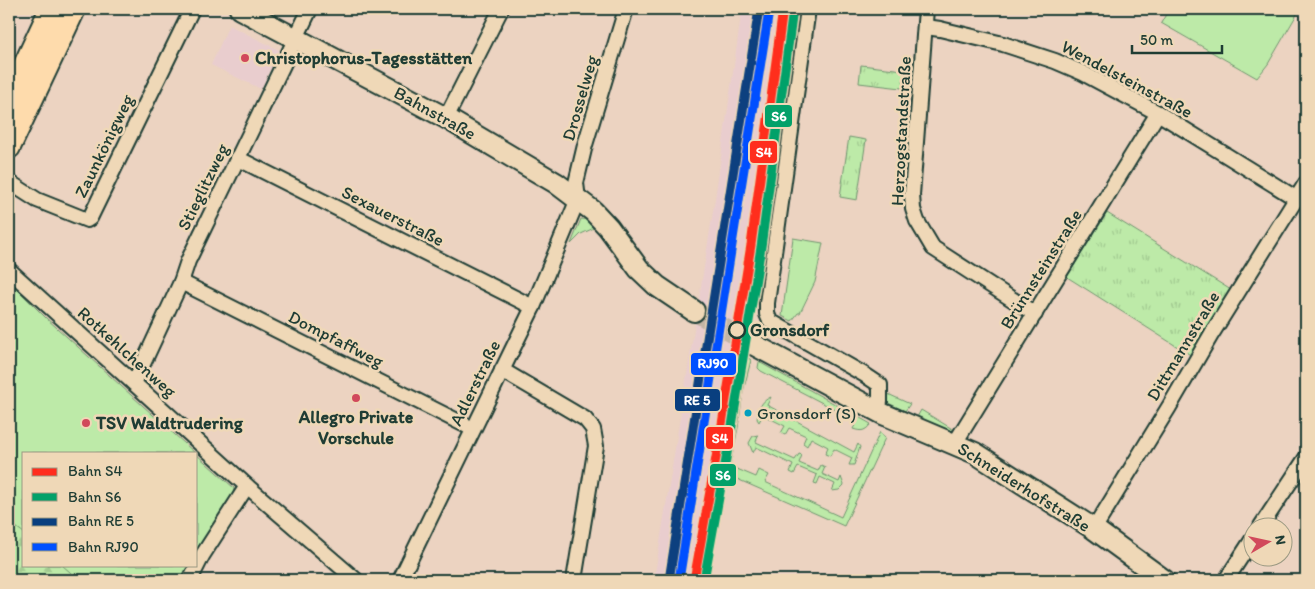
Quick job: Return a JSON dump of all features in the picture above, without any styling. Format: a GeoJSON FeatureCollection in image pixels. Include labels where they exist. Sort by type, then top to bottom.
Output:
{"type":"FeatureCollection","features":[{"type":"Feature","properties":{"kind":"main road"},"geometry":{"type":"LineString","coordinates":[[9,99],[51,9]]}},
{"type":"Feature","properties":{"kind":"main road"},"geometry":{"type":"LineString","coordinates":[[9,147],[74,9]]}},
{"type":"Feature","properties":{"kind":"street","name":"Zaunkönigweg"},"geometry":{"type":"LineString","coordinates":[[9,182],[37,200],[86,220],[90,218],[192,9]]}},
{"type":"Feature","properties":{"kind":"street","name":"Bahnstraße"},"geometry":{"type":"LineString","coordinates":[[240,9],[446,118],[532,167],[578,199],[608,226],[639,269],[657,286],[694,311]]}},
{"type":"Feature","properties":{"kind":"street","name":"Stieglitzweg"},"geometry":{"type":"LineString","coordinates":[[134,383],[181,282],[188,261],[310,9]]}},
{"type":"Feature","properties":{"kind":"street"},"geometry":{"type":"LineString","coordinates":[[446,118],[501,9]]}},
{"type":"Feature","properties":{"kind":"street","name":"Drosselweg"},"geometry":{"type":"LineString","coordinates":[[578,199],[576,182],[585,146],[626,9]]}},
{"type":"Feature","properties":{"kind":"street"},"geometry":{"type":"LineString","coordinates":[[808,9],[767,314],[770,321],[880,385],[880,402],[877,410]]}},
{"type":"Feature","properties":{"kind":"street","name":"Herzogstandstraße"},"geometry":{"type":"LineString","coordinates":[[926,9],[912,195],[913,209],[917,221],[933,248],[1036,314]]}},
{"type":"Feature","properties":{"kind":"street","name":"Wendelsteinstraße"},"geometry":{"type":"LineString","coordinates":[[926,27],[1004,44],[1055,61],[1083,73],[1158,113],[1297,199]]}},
{"type":"Feature","properties":{"kind":"street","name":"Brünnsteinstraße"},"geometry":{"type":"LineString","coordinates":[[955,444],[1158,113]]}},
{"type":"Feature","properties":{"kind":"street","name":"Sexauerstraße"},"geometry":{"type":"LineString","coordinates":[[237,158],[533,307]]}},
{"type":"Feature","properties":{"kind":"street","name":"Dittmannstraße"},"geometry":{"type":"LineString","coordinates":[[1094,530],[1211,335],[1306,184]]}},
{"type":"Feature","properties":{"kind":"street","name":"Adlerstraße"},"geometry":{"type":"LineString","coordinates":[[400,580],[533,307],[578,199]]}},
{"type":"Feature","properties":{"kind":"street","name":"Rotkehlchenweg"},"geometry":{"type":"LineString","coordinates":[[9,270],[247,486],[356,580]]}},
{"type":"Feature","properties":{"kind":"street","name":"Dompfaffweg"},"geometry":{"type":"LineString","coordinates":[[181,282],[474,429]]}},
{"type":"Feature","properties":{"kind":"street","name":"Schneiderhofstraße"},"geometry":{"type":"LineString","coordinates":[[743,339],[877,410],[975,453],[1094,530],[1164,580]]}},
{"type":"Feature","properties":{"kind":"street"},"geometry":{"type":"LineString","coordinates":[[502,370],[585,419],[594,429],[596,446],[574,580]]}},
{"type":"Feature","properties":{"kind":"street"},"geometry":{"type":"LineString","coordinates":[[1268,516],[1306,458]]}},
{"type":"Feature","properties":{"kind":"street"},"geometry":{"type":"LineString","coordinates":[[198,564],[247,486]]}},
{"type":"Feature","properties":{"kind":"street"},"geometry":{"type":"LineString","coordinates":[[1226,580],[1242,555]]}},
{"type":"Feature","properties":{"kind":"street"},"geometry":{"type":"LineString","coordinates":[[190,580],[197,566]]}},
{"type":"Feature","properties":{"kind":"shaded area"},"geometry":{"type":"Polygon","coordinates":[[[742,9],[790,9],[758,246],[714,507],[714,522],[711,525],[701,580],[654,580],[715,199],[742,9]]]}},
{"type":"Feature","properties":{"kind":"shaded area","name":"Christophorus-Tagesstätten"},"geometry":{"type":"Polygon","coordinates":[[[229,25],[279,50],[261,89],[211,65],[229,25]]]}},
{"type":"Feature","properties":{"kind":"green space"},"geometry":{"type":"Polygon","coordinates":[[[1169,9],[1300,9],[1268,64],[1257,78],[1161,23],[1169,9]]]}},
{"type":"Feature","properties":{"kind":"green space"},"geometry":{"type":"Polygon","coordinates":[[[861,65],[912,71],[910,89],[859,83],[861,65]]]}},
{"type":"Feature","properties":{"kind":"green space"},"geometry":{"type":"Polygon","coordinates":[[[849,137],[866,140],[857,200],[840,197],[849,137]]]}},
{"type":"Feature","properties":{"kind":"green space"},"geometry":{"type":"Polygon","coordinates":[[[1107,213],[1231,290],[1192,356],[1067,277],[1107,213]]]}},
{"type":"Feature","properties":{"kind":"green space"},"geometry":{"type":"Polygon","coordinates":[[[581,219],[588,220],[594,228],[581,234],[571,244],[581,219]]]}},
{"type":"Feature","properties":{"kind":"green space"},"geometry":{"type":"Polygon","coordinates":[[[793,238],[823,243],[815,282],[800,313],[792,321],[782,316],[793,238]]]}},
{"type":"Feature","properties":{"kind":"green space","name":"TSV Waldtrudering"},"geometry":{"type":"Polygon","coordinates":[[[9,281],[46,318],[194,452],[22,452],[22,566],[191,566],[186,580],[9,580],[9,281]]]}},
{"type":"Feature","properties":{"kind":"green space"},"geometry":{"type":"Polygon","coordinates":[[[741,352],[751,360],[743,392],[730,466],[756,477],[759,470],[769,475],[765,482],[841,517],[880,432],[885,438],[844,526],[721,472],[741,352]]]}},
{"type":"Feature","properties":{"kind":"green space"},"geometry":{"type":"Polygon","coordinates":[[[759,362],[871,424],[863,430],[853,429],[857,421],[761,371],[758,368],[759,362]]]}},
{"type":"Feature","properties":{"kind":"green space"},"geometry":{"type":"Polygon","coordinates":[[[888,394],[910,404],[905,411],[888,403],[888,394]]]}},
{"type":"Feature","properties":{"kind":"green space"},"geometry":{"type":"Polygon","coordinates":[[[771,397],[767,405],[854,452],[858,444],[860,447],[854,465],[849,465],[852,458],[834,449],[830,456],[825,454],[828,447],[811,438],[807,446],[803,443],[806,436],[789,428],[785,435],[781,433],[785,426],[763,415],[759,422],[757,419],[761,405],[771,397]]]}},
{"type":"Feature","properties":{"kind":"green space"},"geometry":{"type":"Polygon","coordinates":[[[921,410],[954,430],[949,432],[916,419],[921,410]]]}},
{"type":"Feature","properties":{"kind":"green space"},"geometry":{"type":"Polygon","coordinates":[[[758,435],[756,442],[795,460],[799,454],[802,455],[799,463],[818,471],[821,465],[825,467],[822,474],[839,482],[841,477],[844,485],[839,490],[832,491],[835,484],[820,477],[817,484],[814,483],[817,475],[798,467],[794,474],[790,472],[793,465],[756,447],[753,453],[749,443],[753,436],[758,435]]]}},
{"type":"Feature","properties":{"kind":"green space","name":"TSV Waldtrudering"},"geometry":{"type":"Polygon","coordinates":[[[198,456],[234,488],[233,493],[198,549],[198,456]]]}},
{"type":"Feature","properties":{"kind":"green space"},"geometry":{"type":"Polygon","coordinates":[[[9,522],[22,532],[22,566],[63,566],[79,580],[9,580],[9,522]]]}},
{"type":"Feature","properties":{"kind":"tunnel"},"geometry":{"type":"LineString","coordinates":[[694,311],[743,339]]}},
{"type":"Feature","properties":{"kind":"rail line","name":"S4"},"geometry":{"type":"LineString","coordinates":[[694,580],[751,245],[783,9]]}},
{"type":"Feature","properties":{"kind":"rail line","name":"S6"},"geometry":{"type":"LineString","coordinates":[[704,580],[732,426],[761,247],[793,10]]}},
{"type":"Feature","properties":{"kind":"rail line","name":"RJ90"},"geometry":{"type":"LineString","coordinates":[[679,580],[769,11]]}},
{"type":"Feature","properties":{"kind":"transit line"},"geometry":{"type":"LineString","coordinates":[[669,580],[759,9]]}},
{"type":"Feature","properties":{"kind":"place","name":"Christophorus-Tagesstätten"},"geometry":{"type":"Point","coordinates":[245,58]}},
{"type":"Feature","properties":{"kind":"place","name":"Gronsdorf"},"geometry":{"type":"Point","coordinates":[737,330]}},
{"type":"Feature","properties":{"kind":"place","name":"Allegro Private Vorschule"},"geometry":{"type":"Point","coordinates":[356,398]}},
{"type":"Feature","properties":{"kind":"place","name":"Gronsdorf (S)"},"geometry":{"type":"Point","coordinates":[748,413]}},
{"type":"Feature","properties":{"kind":"place","name":"TSV Waldtrudering"},"geometry":{"type":"Point","coordinates":[86,423]}}]}
